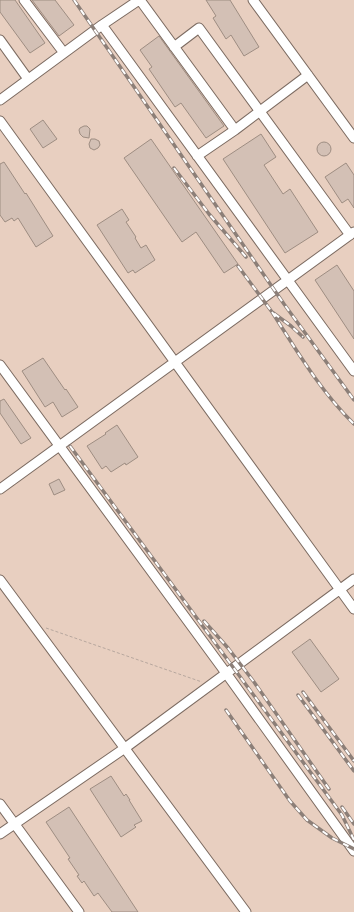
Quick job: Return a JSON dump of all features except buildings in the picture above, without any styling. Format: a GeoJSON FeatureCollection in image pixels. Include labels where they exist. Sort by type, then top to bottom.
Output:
{"type":"FeatureCollection","features":[{"type":"Feature","properties":{"kind":"street"},"geometry":{"type":"LineString","coordinates":[[24,0],[64,53]]}},
{"type":"Feature","properties":{"kind":"street"},"geometry":{"type":"LineString","coordinates":[[0,100],[102,25],[139,0],[235,130]]}},
{"type":"Feature","properties":{"kind":"street"},"geometry":{"type":"LineString","coordinates":[[253,0],[354,138]]}},
{"type":"Feature","properties":{"kind":"street"},"geometry":{"type":"LineString","coordinates":[[102,25],[354,371]]}},
{"type":"Feature","properties":{"kind":"street"},"geometry":{"type":"LineString","coordinates":[[0,489],[352,233],[199,28],[174,47]]}},
{"type":"Feature","properties":{"kind":"street"},"geometry":{"type":"LineString","coordinates":[[0,40],[28,79]]}},
{"type":"Feature","properties":{"kind":"street"},"geometry":{"type":"LineString","coordinates":[[197,156],[235,130],[308,75]]}},
{"type":"Feature","properties":{"kind":"street"},"geometry":{"type":"LineString","coordinates":[[0,121],[354,609]]}},
{"type":"Feature","properties":{"kind":"street"},"geometry":{"type":"LineString","coordinates":[[0,365],[226,673],[354,851]]}},
{"type":"Feature","properties":{"kind":"street"},"geometry":{"type":"LineString","coordinates":[[0,834],[125,748],[354,579]]}},
{"type":"Feature","properties":{"kind":"street"},"geometry":{"type":"LineString","coordinates":[[0,580],[246,912]]}},
{"type":"Feature","properties":{"kind":"street"},"geometry":{"type":"LineString","coordinates":[[0,804],[79,912]]}},
{"type":"Feature","properties":{"kind":"path"},"geometry":{"type":"LineString","coordinates":[[47,628],[210,685]]}},
{"type":"Feature","properties":{"kind":"shaded area"},"geometry":{"type":"Polygon","coordinates":[[[0,0],[354,0],[354,912],[0,912],[0,0]]]}},
{"type":"Feature","properties":{"kind":"railway"},"geometry":{"type":"LineString","coordinates":[[74,0],[284,304],[354,400]]}},
{"type":"Feature","properties":{"kind":"railway"},"geometry":{"type":"LineString","coordinates":[[174,168],[209,214],[246,257]]}},
{"type":"Feature","properties":{"kind":"railway"},"geometry":{"type":"LineString","coordinates":[[238,266],[272,312],[303,337]]}},
{"type":"Feature","properties":{"kind":"railway"},"geometry":{"type":"LineString","coordinates":[[272,312],[320,385],[354,424]]}},
{"type":"Feature","properties":{"kind":"railway"},"geometry":{"type":"LineString","coordinates":[[70,446],[342,815],[354,840]]}},
{"type":"Feature","properties":{"kind":"railway"},"geometry":{"type":"LineString","coordinates":[[204,621],[228,648],[254,682],[329,789]]}},
{"type":"Feature","properties":{"kind":"railway"},"geometry":{"type":"LineString","coordinates":[[303,692],[354,761]]}},
{"type":"Feature","properties":{"kind":"railway"},"geometry":{"type":"LineString","coordinates":[[298,695],[354,771]]}},
{"type":"Feature","properties":{"kind":"railway"},"geometry":{"type":"LineString","coordinates":[[226,710],[290,801],[307,820],[332,838],[354,849]]}},
{"type":"Feature","properties":{"kind":"railway"},"geometry":{"type":"LineString","coordinates":[[342,807],[354,824]]}}]}
